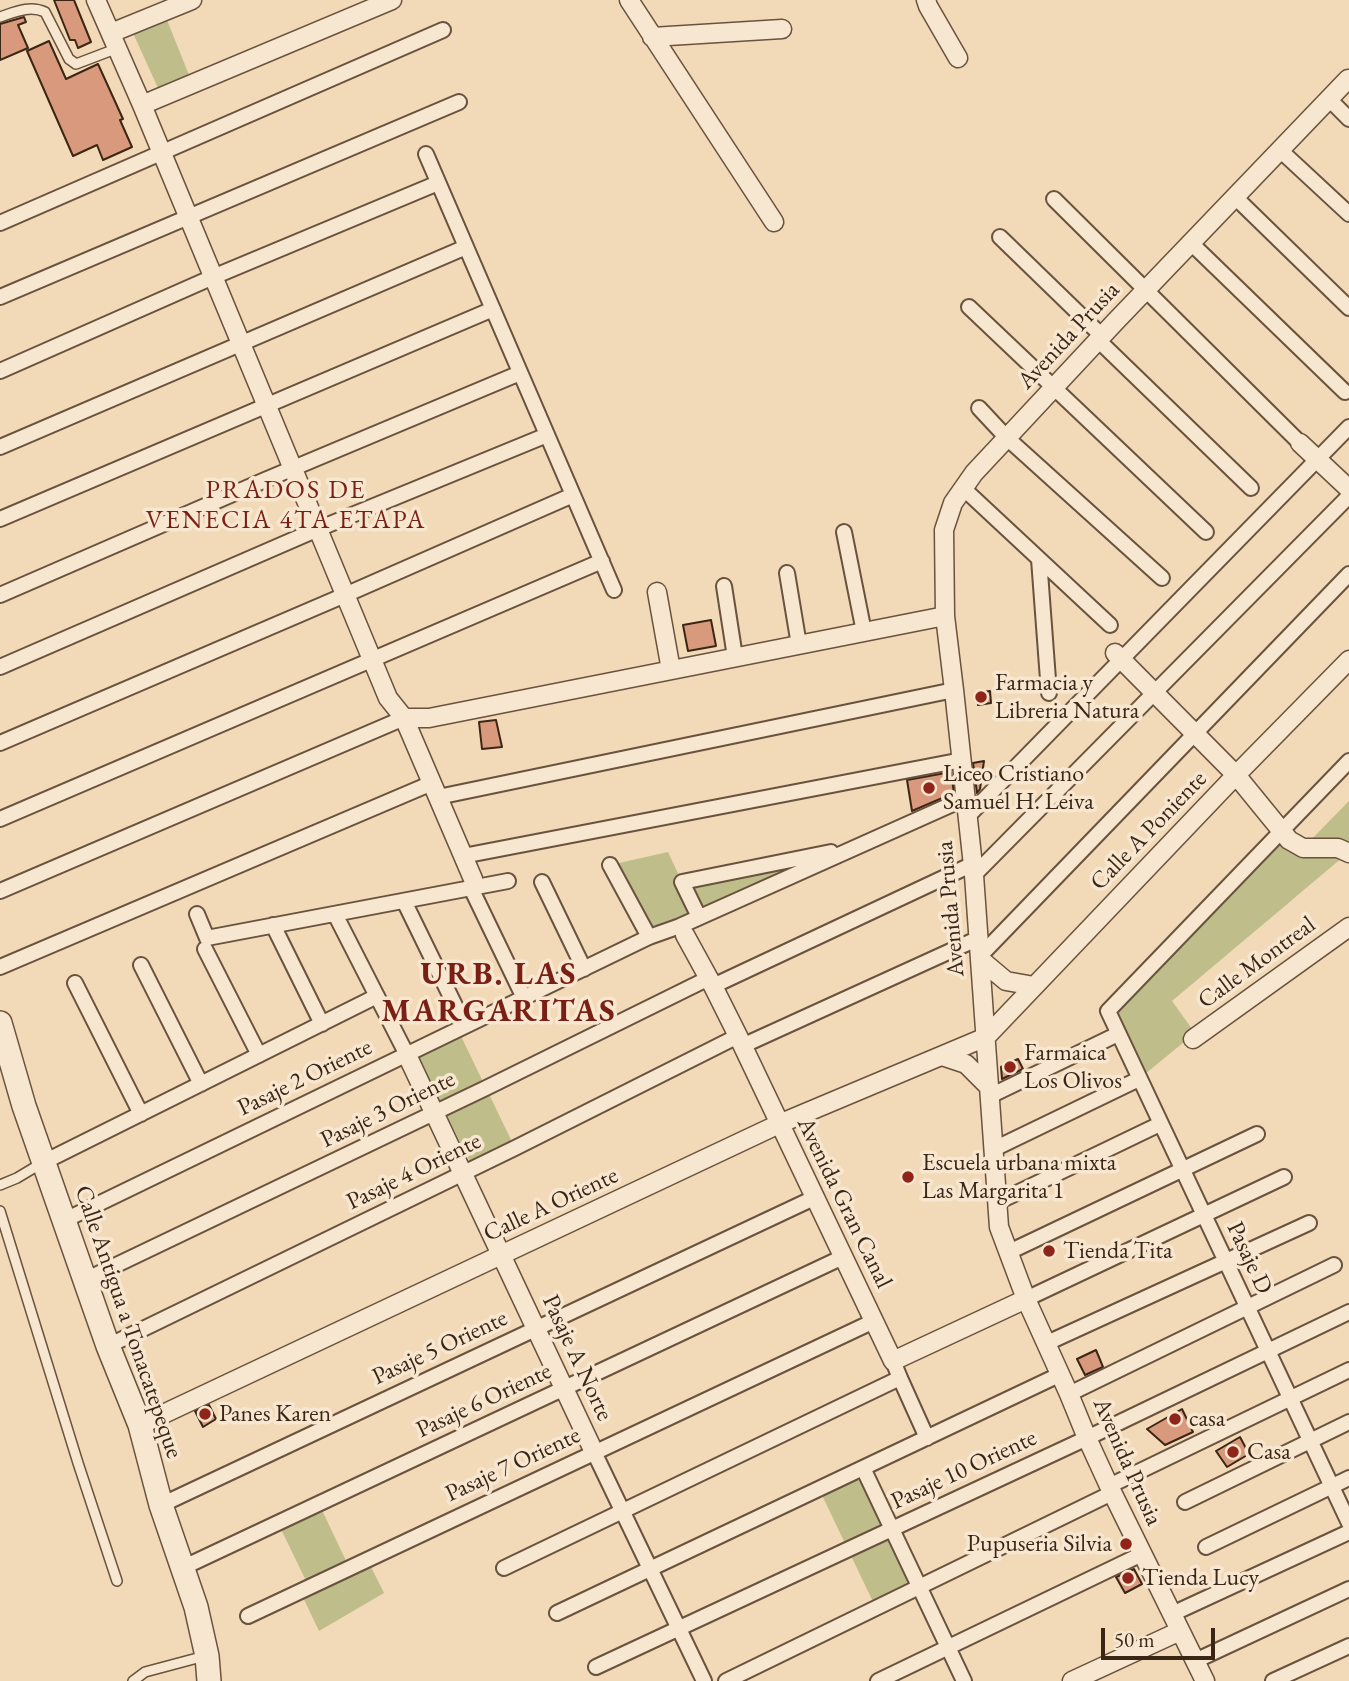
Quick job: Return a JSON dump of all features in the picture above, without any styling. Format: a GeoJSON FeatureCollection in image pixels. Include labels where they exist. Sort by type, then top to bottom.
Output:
{"type":"FeatureCollection","features":[{"type":"Feature","properties":{"kind":"street"},"geometry":{"type":"LineString","coordinates":[[96,0],[119,36],[142,105],[371,659],[388,698],[404,718],[472,883],[524,998]]}},
{"type":"Feature","properties":{"kind":"street"},"geometry":{"type":"LineString","coordinates":[[119,36],[192,0]]}},
{"type":"Feature","properties":{"kind":"street"},"geometry":{"type":"LineString","coordinates":[[142,105],[392,0]]}},
{"type":"Feature","properties":{"kind":"street"},"geometry":{"type":"LineString","coordinates":[[629,0],[774,222]]}},
{"type":"Feature","properties":{"kind":"street"},"geometry":{"type":"LineString","coordinates":[[926,0],[958,58]]}},
{"type":"Feature","properties":{"kind":"street"},"geometry":{"type":"LineString","coordinates":[[653,37],[782,29]]}},
{"type":"Feature","properties":{"kind":"street"},"geometry":{"type":"LineString","coordinates":[[0,223],[443,30]]}},
{"type":"Feature","properties":{"kind":"street","name":"Avenida Prusia"},"geometry":{"type":"LineString","coordinates":[[1205,1681],[1110,1490],[1026,1299],[999,1227],[973,870],[945,616],[944,530],[953,503],[974,473],[1348,79]]}},
{"type":"Feature","properties":{"kind":"street"},"geometry":{"type":"LineString","coordinates":[[1329,99],[1349,119]]}},
{"type":"Feature","properties":{"kind":"street"},"geometry":{"type":"LineString","coordinates":[[0,297],[459,102]]}},
{"type":"Feature","properties":{"kind":"street"},"geometry":{"type":"LineString","coordinates":[[1280,150],[1349,214]]}},
{"type":"Feature","properties":{"kind":"street"},"geometry":{"type":"LineString","coordinates":[[426,153],[614,590]]}},
{"type":"Feature","properties":{"kind":"street"},"geometry":{"type":"LineString","coordinates":[[0,371],[213,277],[438,183]]}},
{"type":"Feature","properties":{"kind":"street"},"geometry":{"type":"LineString","coordinates":[[1234,197],[1349,307]]}},
{"type":"Feature","properties":{"kind":"street"},"geometry":{"type":"LineString","coordinates":[[1054,199],[1349,489]]}},
{"type":"Feature","properties":{"kind":"street"},"geometry":{"type":"LineString","coordinates":[[1000,237],[1251,488]]}},
{"type":"Feature","properties":{"kind":"street"},"geometry":{"type":"LineString","coordinates":[[1191,243],[1345,392]]}},
{"type":"Feature","properties":{"kind":"street"},"geometry":{"type":"LineString","coordinates":[[0,447],[466,247]]}},
{"type":"Feature","properties":{"kind":"street"},"geometry":{"type":"LineString","coordinates":[[969,307],[1206,532]]}},
{"type":"Feature","properties":{"kind":"street"},"geometry":{"type":"LineString","coordinates":[[0,519],[493,310]]}},
{"type":"Feature","properties":{"kind":"street"},"geometry":{"type":"LineString","coordinates":[[0,596],[520,373]]}},
{"type":"Feature","properties":{"kind":"street"},"geometry":{"type":"LineString","coordinates":[[979,408],[1007,438],[1162,579]]}},
{"type":"Feature","properties":{"kind":"street"},"geometry":{"type":"LineString","coordinates":[[968,816],[1118,656],[1349,427]]}},
{"type":"Feature","properties":{"kind":"street"},"geometry":{"type":"LineString","coordinates":[[0,667],[318,529],[547,435]]}},
{"type":"Feature","properties":{"kind":"street"},"geometry":{"type":"LineString","coordinates":[[963,488],[1110,625]]}},
{"type":"Feature","properties":{"kind":"street"},"geometry":{"type":"LineString","coordinates":[[0,743],[345,596],[573,495]]}},
{"type":"Feature","properties":{"kind":"street"},"geometry":{"type":"LineString","coordinates":[[973,870],[1349,496]]}},
{"type":"Feature","properties":{"kind":"street"},"geometry":{"type":"LineString","coordinates":[[844,532],[864,632]]}},
{"type":"Feature","properties":{"kind":"street"},"geometry":{"type":"LineString","coordinates":[[1040,559],[1049,693]]}},
{"type":"Feature","properties":{"kind":"street"},"geometry":{"type":"LineString","coordinates":[[0,819],[602,561]]}},
{"type":"Feature","properties":{"kind":"street"},"geometry":{"type":"LineString","coordinates":[[787,573],[799,645]]}},
{"type":"Feature","properties":{"kind":"street"},"geometry":{"type":"LineString","coordinates":[[1034,986],[1006,981],[980,951],[1349,574]]}},
{"type":"Feature","properties":{"kind":"street"},"geometry":{"type":"LineString","coordinates":[[724,586],[735,657]]}},
{"type":"Feature","properties":{"kind":"street"},"geometry":{"type":"LineString","coordinates":[[657,592],[671,670]]}},
{"type":"Feature","properties":{"kind":"street"},"geometry":{"type":"LineString","coordinates":[[0,891],[404,718],[429,718],[945,616]]}},
{"type":"Feature","properties":{"kind":"street"},"geometry":{"type":"LineString","coordinates":[[1118,656],[1236,775],[1289,840],[1303,848],[1338,848],[1349,853]]}},
{"type":"Feature","properties":{"kind":"street","name":"Calle A Poniente"},"geometry":{"type":"LineString","coordinates":[[986,1037],[1349,660]]}},
{"type":"Feature","properties":{"kind":"street"},"geometry":{"type":"LineString","coordinates":[[0,967],[435,790],[954,690]]}},
{"type":"Feature","properties":{"kind":"street"},"geometry":{"type":"LineString","coordinates":[[463,856],[962,760]]}},
{"type":"Feature","properties":{"kind":"street"},"geometry":{"type":"LineString","coordinates":[[1282,831],[1349,761]]}},
{"type":"Feature","properties":{"kind":"street","name":"Pasaje 2 Oriente"},"geometry":{"type":"LineString","coordinates":[[65,1220],[649,937],[683,931],[699,917],[966,798]]}},
{"type":"Feature","properties":{"kind":"street","name":"Pasaje D"},"geometry":{"type":"LineString","coordinates":[[1282,831],[1108,1011],[1349,1523]]}},
{"type":"Feature","properties":{"kind":"street"},"geometry":{"type":"LineString","coordinates":[[699,917],[682,882],[857,846]]}},
{"type":"Feature","properties":{"kind":"street"},"geometry":{"type":"LineString","coordinates":[[610,864],[649,937]]}},
{"type":"Feature","properties":{"kind":"street","name":"Pasaje 3 Oriente"},"geometry":{"type":"LineString","coordinates":[[85,1280],[711,982],[973,870]]}},
{"type":"Feature","properties":{"kind":"street"},"geometry":{"type":"LineString","coordinates":[[197,914],[207,938],[404,901],[472,883],[508,881]]}},
{"type":"Feature","properties":{"kind":"street"},"geometry":{"type":"LineString","coordinates":[[542,881],[584,969]]}},
{"type":"Feature","properties":{"kind":"street"},"geometry":{"type":"LineString","coordinates":[[404,901],[465,1026]]}},
{"type":"Feature","properties":{"kind":"street"},"geometry":{"type":"LineString","coordinates":[[335,914],[407,1055]]}},
{"type":"Feature","properties":{"kind":"street"},"geometry":{"type":"LineString","coordinates":[[273,925],[322,1024]]}},
{"type":"Feature","properties":{"kind":"street","name":"Calle Montreal"},"geometry":{"type":"LineString","coordinates":[[1193,1039],[1349,927]]}},
{"type":"Feature","properties":{"kind":"street","name":"Avenida Gran Canal"},"geometry":{"type":"LineString","coordinates":[[683,931],[711,982],[816,1196],[896,1369]]}},
{"type":"Feature","properties":{"kind":"street"},"geometry":{"type":"LineString","coordinates":[[205,949],[259,1055]]}},
{"type":"Feature","properties":{"kind":"street","name":"Pasaje 4 Oriente"},"geometry":{"type":"LineString","coordinates":[[108,1346],[740,1041],[980,951]]}},
{"type":"Feature","properties":{"kind":"street"},"geometry":{"type":"LineString","coordinates":[[141,965],[201,1084]]}},
{"type":"Feature","properties":{"kind":"street"},"geometry":{"type":"LineString","coordinates":[[75,983],[141,1114]]}},
{"type":"Feature","properties":{"kind":"street"},"geometry":{"type":"LineString","coordinates":[[44,1162],[377,996]]}},
{"type":"Feature","properties":{"kind":"street","name":"Calle Antigua a Tonacatepeque"},"geometry":{"type":"LineString","coordinates":[[0,1023],[14,1075],[85,1280],[140,1425],[161,1505],[194,1600],[207,1656],[209,1681]]}},
{"type":"Feature","properties":{"kind":"street"},"geometry":{"type":"LineString","coordinates":[[942,1056],[966,1065],[990,1092],[1118,1034]]}},
{"type":"Feature","properties":{"kind":"street","name":"Calle A Oriente"},"geometry":{"type":"LineString","coordinates":[[140,1425],[779,1124],[986,1037]]}},
{"type":"Feature","properties":{"kind":"street","name":"Pasaje A Norte"},"geometry":{"type":"LineString","coordinates":[[407,1055],[704,1681]]}},
{"type":"Feature","properties":{"kind":"street"},"geometry":{"type":"LineString","coordinates":[[994,1149],[1139,1079]]}},
{"type":"Feature","properties":{"kind":"street"},"geometry":{"type":"LineString","coordinates":[[998,1202],[1160,1124]]}},
{"type":"Feature","properties":{"kind":"street"},"geometry":{"type":"LineString","coordinates":[[1009,1252],[1257,1134]]}},
{"type":"Feature","properties":{"kind":"street"},"geometry":{"type":"LineString","coordinates":[[504,1568],[623,1512],[1026,1299],[1284,1177]]}},
{"type":"Feature","properties":{"kind":"street","name":"Pasaje 5 Oriente"},"geometry":{"type":"LineString","coordinates":[[161,1505],[816,1196]]}},
{"type":"Feature","properties":{"kind":"street"},"geometry":{"type":"LineString","coordinates":[[1047,1343],[1309,1223]]}},
{"type":"Feature","properties":{"kind":"street","name":"Pasaje 6 Oriente"},"geometry":{"type":"LineString","coordinates":[[182,1568],[844,1257]]}},
{"type":"Feature","properties":{"kind":"street"},"geometry":{"type":"LineString","coordinates":[[1069,1394],[1334,1265]]}},
{"type":"Feature","properties":{"kind":"street","name":"Pasaje 10 Oriente"},"geometry":{"type":"LineString","coordinates":[[596,1667],[1087,1438],[1349,1312]]}},
{"type":"Feature","properties":{"kind":"street","name":"Pasaje 7 Oriente"},"geometry":{"type":"LineString","coordinates":[[248,1616],[874,1321]]}},
{"type":"Feature","properties":{"kind":"street"},"geometry":{"type":"LineString","coordinates":[[896,1369],[927,1438]]}},
{"type":"Feature","properties":{"kind":"street"},"geometry":{"type":"LineString","coordinates":[[726,1681],[1349,1370]]}},
{"type":"Feature","properties":{"kind":"street"},"geometry":{"type":"LineString","coordinates":[[557,1612],[1061,1374]]}},
{"type":"Feature","properties":{"kind":"street"},"geometry":{"type":"LineString","coordinates":[[1185,1502],[1349,1422]]}},
{"type":"Feature","properties":{"kind":"street"},"geometry":{"type":"LineString","coordinates":[[863,1468],[964,1681]]}},
{"type":"Feature","properties":{"kind":"street"},"geometry":{"type":"LineString","coordinates":[[1206,1547],[1349,1478]]}},
{"type":"Feature","properties":{"kind":"street"},"geometry":{"type":"LineString","coordinates":[[1172,1614],[1349,1532]]}},
{"type":"Feature","properties":{"kind":"street"},"geometry":{"type":"LineString","coordinates":[[878,1681],[1142,1554]]}},
{"type":"Feature","properties":{"kind":"street"},"geometry":{"type":"LineString","coordinates":[[1195,1661],[1349,1589]]}},
{"type":"Feature","properties":{"kind":"street"},"geometry":{"type":"LineString","coordinates":[[1072,1681],[1180,1631]]}},
{"type":"Feature","properties":{"kind":"street"},"geometry":{"type":"LineString","coordinates":[[1273,1681],[1349,1646]]}},
{"type":"Feature","properties":{"kind":"lane"},"geometry":{"type":"LineString","coordinates":[[0,17],[22,9],[37,8],[45,12],[69,59],[76,64],[119,36]]}},
{"type":"Feature","properties":{"kind":"lane"},"geometry":{"type":"LineString","coordinates":[[0,1185],[44,1162]]}},
{"type":"Feature","properties":{"kind":"lane"},"geometry":{"type":"LineString","coordinates":[[0,1211],[117,1581]]}},
{"type":"Feature","properties":{"kind":"lane"},"geometry":{"type":"LineString","coordinates":[[133,1681],[145,1672],[207,1656]]}},
{"type":"Feature","properties":{"kind":"shaded area"},"geometry":{"type":"Polygon","coordinates":[[[167,20],[189,75],[158,88],[133,33],[167,20]]]}},
{"type":"Feature","properties":{"kind":"shaded area"},"geometry":{"type":"Polygon","coordinates":[[[1349,801],[1349,852],[1172,1001],[1195,1033],[1139,1079],[1108,1011],[1282,831],[1303,848],[1349,801]]]}},
{"type":"Feature","properties":{"kind":"shaded area"},"geometry":{"type":"Polygon","coordinates":[[[857,847],[649,937],[610,865],[668,852],[682,882],[857,847]]]}},
{"type":"Feature","properties":{"kind":"shaded area"},"geometry":{"type":"Polygon","coordinates":[[[458,1030],[515,1148],[473,1168],[415,1051],[458,1030]]]}},
{"type":"Feature","properties":{"kind":"shaded area"},"geometry":{"type":"Polygon","coordinates":[[[863,1468],[919,1587],[876,1608],[819,1489],[863,1468]]]}},
{"type":"Feature","properties":{"kind":"shaded area"},"geometry":{"type":"Polygon","coordinates":[[[319,1504],[349,1567],[367,1559],[384,1593],[319,1631],[300,1591],[309,1587],[278,1523],[319,1504]]]}},
{"type":"Feature","properties":{"kind":"building"},"geometry":{"type":"Polygon","coordinates":[[[54,0],[74,0],[91,42],[78,48],[75,40],[70,40],[54,0]]]}},
{"type":"Feature","properties":{"kind":"building"},"geometry":{"type":"Polygon","coordinates":[[[24,17],[26,22],[18,25],[28,48],[0,60],[0,24],[24,17]]]}},
{"type":"Feature","properties":{"kind":"building"},"geometry":{"type":"Polygon","coordinates":[[[49,41],[66,79],[98,64],[123,119],[120,120],[132,147],[103,160],[97,145],[73,156],[27,51],[49,41]]]}},
{"type":"Feature","properties":{"kind":"building"},"geometry":{"type":"Polygon","coordinates":[[[711,620],[716,646],[688,651],[683,625],[711,620]]]}},
{"type":"Feature","properties":{"kind":"building"},"geometry":{"type":"Polygon","coordinates":[[[990,691],[991,703],[978,705],[977,693],[990,691]]]}},
{"type":"Feature","properties":{"kind":"building"},"geometry":{"type":"Polygon","coordinates":[[[496,720],[502,747],[482,749],[479,722],[496,720]]]}},
{"type":"Feature","properties":{"kind":"building"},"geometry":{"type":"Polygon","coordinates":[[[984,761],[980,789],[977,793],[973,763],[984,761]]]}},
{"type":"Feature","properties":{"kind":"building","name":"Liceo Cristiano Samuel H. Leiva"},"geometry":{"type":"Polygon","coordinates":[[[951,772],[954,793],[912,811],[907,780],[951,772]]]}},
{"type":"Feature","properties":{"kind":"building"},"geometry":{"type":"Polygon","coordinates":[[[1018,1059],[1023,1069],[1002,1079],[1001,1067],[1018,1059]]]}},
{"type":"Feature","properties":{"kind":"building"},"geometry":{"type":"Polygon","coordinates":[[[1096,1350],[1103,1367],[1085,1375],[1077,1359],[1096,1350]]]}},
{"type":"Feature","properties":{"kind":"building","name":"Panes Karen"},"geometry":{"type":"Polygon","coordinates":[[[209,1405],[216,1419],[203,1427],[195,1411],[209,1405]]]}},
{"type":"Feature","properties":{"kind":"building","name":"casa"},"geometry":{"type":"Polygon","coordinates":[[[1182,1409],[1193,1432],[1165,1445],[1147,1429],[1182,1409]]]}},
{"type":"Feature","properties":{"kind":"building","name":"Casa"},"geometry":{"type":"Polygon","coordinates":[[[1240,1437],[1249,1454],[1227,1467],[1216,1451],[1240,1437]]]}},
{"type":"Feature","properties":{"kind":"building","name":"Tienda Lucy"},"geometry":{"type":"Polygon","coordinates":[[[1134,1569],[1142,1584],[1125,1593],[1116,1577],[1134,1569]]]}},
{"type":"Feature","properties":{"kind":"place","name":"Farmacia y Libreria Natura"},"geometry":{"type":"Point","coordinates":[981,697]}},
{"type":"Feature","properties":{"kind":"place","name":"Liceo Cristiano Samuel H. Leiva"},"geometry":{"type":"Point","coordinates":[929,788]}},
{"type":"Feature","properties":{"kind":"place","name":"Farmaica Los Olivos"},"geometry":{"type":"Point","coordinates":[1010,1067]}},
{"type":"Feature","properties":{"kind":"place","name":"Escuela urbana mixta Las Margarita 1"},"geometry":{"type":"Point","coordinates":[908,1177]}},
{"type":"Feature","properties":{"kind":"place","name":"Tienda Tita"},"geometry":{"type":"Point","coordinates":[1049,1251]}},
{"type":"Feature","properties":{"kind":"place","name":"Panes Karen"},"geometry":{"type":"Point","coordinates":[205,1414]}},
{"type":"Feature","properties":{"kind":"place","name":"casa"},"geometry":{"type":"Point","coordinates":[1175,1419]}},
{"type":"Feature","properties":{"kind":"place","name":"Casa"},"geometry":{"type":"Point","coordinates":[1233,1452]}},
{"type":"Feature","properties":{"kind":"place","name":"Pupuseria Silvia"},"geometry":{"type":"Point","coordinates":[1126,1544]}},
{"type":"Feature","properties":{"kind":"place","name":"Tienda Lucy"},"geometry":{"type":"Point","coordinates":[1128,1578]}},
{"type":"Feature","properties":{"kind":"district","name":"PRADOS DE VENECIA 4TA ETAPA"},"geometry":{"type":"Point","coordinates":[286,506]}},
{"type":"Feature","properties":{"kind":"district","name":"URB. LAS MARGARITAS"},"geometry":{"type":"Point","coordinates":[499,994]}}]}
